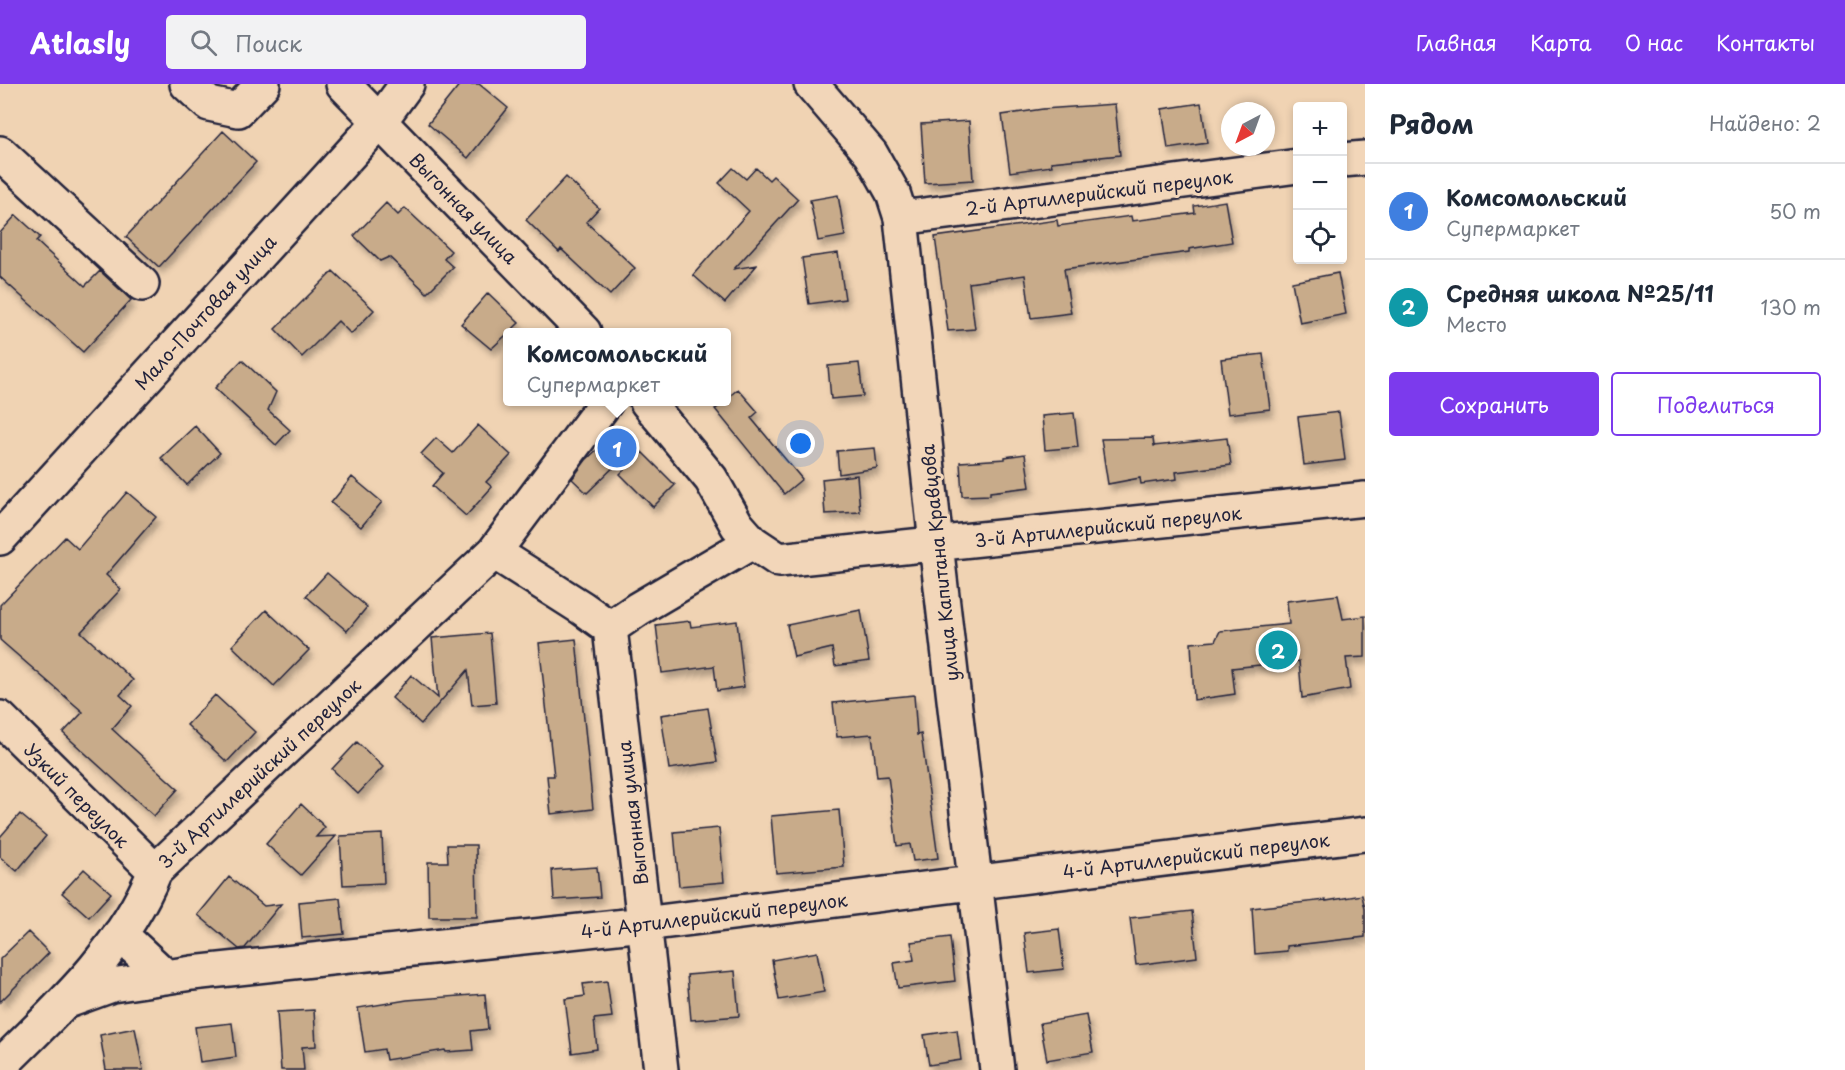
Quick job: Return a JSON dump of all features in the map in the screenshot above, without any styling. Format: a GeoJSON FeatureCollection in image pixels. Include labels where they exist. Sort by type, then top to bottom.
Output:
{"type":"FeatureCollection","features":[{"type":"Feature","properties":{"kind":"street"},"geometry":{"type":"LineString","coordinates":[[188,84],[209,104],[238,110],[263,84]]}},
{"type":"Feature","properties":{"kind":"street","name":"Выгонная улица"},"geometry":{"type":"LineString","coordinates":[[343,84],[579,328]]}},
{"type":"Feature","properties":{"kind":"street","name":"Мало-Почтовая улица"},"geometry":{"type":"LineString","coordinates":[[0,538],[380,121],[407,84]]}},
{"type":"Feature","properties":{"kind":"street","name":"улица Капитана Кравцова"},"geometry":{"type":"LineString","coordinates":[[811,84],[877,163],[893,193],[901,218],[997,1070]]}},
{"type":"Feature","properties":{"kind":"street"},"geometry":{"type":"LineString","coordinates":[[0,153],[142,284]]}},
{"type":"Feature","properties":{"kind":"street"},"geometry":{"type":"LineString","coordinates":[[1347,160],[1365,158]]}},
{"type":"Feature","properties":{"kind":"street","name":"2-й Артиллерийский переулок"},"geometry":{"type":"LineString","coordinates":[[901,218],[1293,167]]}},
{"type":"Feature","properties":{"kind":"street","name":"3-й Артиллерийский переулок"},"geometry":{"type":"LineString","coordinates":[[0,1066],[65,1002],[120,934],[140,905],[155,872],[494,552],[603,406]]}},
{"type":"Feature","properties":{"kind":"street"},"geometry":{"type":"LineString","coordinates":[[494,552],[610,628],[752,542],[737,525],[711,479],[650,406]]}},
{"type":"Feature","properties":{"kind":"street","name":"3-й Артиллерийский переулок"},"geometry":{"type":"LineString","coordinates":[[752,542],[779,560],[1365,499]]}},
{"type":"Feature","properties":{"kind":"street","name":"Выгонная улица"},"geometry":{"type":"LineString","coordinates":[[610,628],[660,1070]]}},
{"type":"Feature","properties":{"kind":"street","name":"Узкий переулок"},"geometry":{"type":"LineString","coordinates":[[0,718],[155,872]]}},
{"type":"Feature","properties":{"kind":"street","name":"4-й Артиллерийский переулок"},"geometry":{"type":"LineString","coordinates":[[65,1002],[112,984],[166,977],[644,924],[1365,834]]}},
{"type":"Feature","properties":{"kind":"street"},"geometry":{"type":"LineString","coordinates":[[120,934],[166,977]]}},
{"type":"Feature","properties":{"kind":"building"},"geometry":{"type":"Polygon","coordinates":[[[460,84],[479,84],[508,108],[468,158],[428,124],[460,84]]]}},
{"type":"Feature","properties":{"kind":"building"},"geometry":{"type":"Polygon","coordinates":[[[1201,103],[1207,143],[1168,149],[1162,109],[1201,103]]]}},
{"type":"Feature","properties":{"kind":"building"},"geometry":{"type":"Polygon","coordinates":[[[1115,104],[1120,155],[1051,162],[1052,166],[1010,172],[1002,115],[1043,109],[1115,104]]]}},
{"type":"Feature","properties":{"kind":"building"},"geometry":{"type":"Polygon","coordinates":[[[969,121],[973,180],[925,183],[921,124],[969,121]]]}},
{"type":"Feature","properties":{"kind":"building"},"geometry":{"type":"Polygon","coordinates":[[[223,131],[256,162],[159,267],[126,237],[223,131]]]}},
{"type":"Feature","properties":{"kind":"building"},"geometry":{"type":"Polygon","coordinates":[[[733,168],[746,179],[756,168],[769,180],[773,176],[798,199],[734,269],[757,265],[725,303],[693,275],[749,211],[719,183],[733,168]]]}},
{"type":"Feature","properties":{"kind":"building"},"geometry":{"type":"Polygon","coordinates":[[[566,177],[599,208],[586,222],[635,268],[610,295],[561,249],[559,252],[526,220],[566,177]]]}},
{"type":"Feature","properties":{"kind":"building"},"geometry":{"type":"Polygon","coordinates":[[[838,195],[845,236],[818,241],[810,200],[838,195]]]}},
{"type":"Feature","properties":{"kind":"building"},"geometry":{"type":"Polygon","coordinates":[[[1225,201],[1232,242],[1189,249],[1189,252],[1064,269],[1071,313],[1031,318],[1025,275],[969,283],[975,329],[948,331],[935,237],[1057,220],[1058,226],[1131,216],[1132,221],[1195,213],[1194,206],[1225,201]]]}},
{"type":"Feature","properties":{"kind":"building"},"geometry":{"type":"Polygon","coordinates":[[[386,203],[398,215],[405,208],[451,251],[444,259],[453,267],[427,293],[389,257],[380,261],[354,236],[386,203]]]}},
{"type":"Feature","properties":{"kind":"building"},"geometry":{"type":"Polygon","coordinates":[[[16,215],[40,237],[36,241],[85,286],[100,271],[131,300],[83,352],[0,277],[0,233],[16,215]]]}},
{"type":"Feature","properties":{"kind":"building"},"geometry":{"type":"Polygon","coordinates":[[[838,253],[845,299],[809,304],[802,258],[838,253]]]}},
{"type":"Feature","properties":{"kind":"building"},"geometry":{"type":"Polygon","coordinates":[[[333,271],[374,310],[351,334],[338,321],[302,357],[275,329],[333,271]]]}},
{"type":"Feature","properties":{"kind":"building"},"geometry":{"type":"Polygon","coordinates":[[[1338,273],[1346,314],[1300,323],[1292,282],[1338,273]]]}},
{"type":"Feature","properties":{"kind":"building"},"geometry":{"type":"Polygon","coordinates":[[[488,293],[519,323],[514,328],[503,328],[503,338],[491,349],[461,324],[488,293]]]}},
{"type":"Feature","properties":{"kind":"building"},"geometry":{"type":"Polygon","coordinates":[[[1263,354],[1270,409],[1228,414],[1221,359],[1263,354]]]}},
{"type":"Feature","properties":{"kind":"building"},"geometry":{"type":"Polygon","coordinates":[[[242,360],[276,392],[268,410],[290,430],[276,445],[215,388],[242,360]]]}},
{"type":"Feature","properties":{"kind":"building"},"geometry":{"type":"Polygon","coordinates":[[[859,363],[863,396],[831,399],[828,366],[859,363]]]}},
{"type":"Feature","properties":{"kind":"building"},"geometry":{"type":"Polygon","coordinates":[[[738,389],[758,412],[751,418],[802,479],[784,494],[715,409],[720,406],[731,406],[731,395],[738,389]]]}},
{"type":"Feature","properties":{"kind":"building"},"geometry":{"type":"Polygon","coordinates":[[[1339,412],[1345,460],[1304,465],[1298,417],[1339,412]]]}},
{"type":"Feature","properties":{"kind":"building"},"geometry":{"type":"Polygon","coordinates":[[[1074,413],[1078,447],[1045,450],[1042,416],[1074,413]]]}},
{"type":"Feature","properties":{"kind":"building"},"geometry":{"type":"Polygon","coordinates":[[[478,425],[511,455],[486,482],[492,487],[466,516],[432,486],[443,473],[421,454],[436,438],[453,453],[478,425]]]}},
{"type":"Feature","properties":{"kind":"building"},"geometry":{"type":"Polygon","coordinates":[[[195,426],[220,453],[187,485],[161,458],[195,426]]]}},
{"type":"Feature","properties":{"kind":"building"},"geometry":{"type":"Polygon","coordinates":[[[1153,438],[1154,446],[1227,438],[1231,465],[1176,472],[1177,479],[1141,484],[1140,478],[1108,484],[1101,439],[1153,438]]]}},
{"type":"Feature","properties":{"kind":"building"},"geometry":{"type":"Polygon","coordinates":[[[608,439],[625,456],[587,493],[572,479],[586,460],[608,439]]]}},
{"type":"Feature","properties":{"kind":"building"},"geometry":{"type":"Polygon","coordinates":[[[875,448],[877,468],[839,474],[837,451],[875,448]]]}},
{"type":"Feature","properties":{"kind":"building"},"geometry":{"type":"Polygon","coordinates":[[[642,452],[675,485],[653,507],[620,474],[642,452]]]}},
{"type":"Feature","properties":{"kind":"building"},"geometry":{"type":"Polygon","coordinates":[[[1025,454],[1030,487],[990,492],[990,495],[962,496],[960,462],[1005,459],[1005,457],[1025,454]]]}},
{"type":"Feature","properties":{"kind":"building"},"geometry":{"type":"Polygon","coordinates":[[[857,475],[860,512],[825,514],[822,479],[857,475]]]}},
{"type":"Feature","properties":{"kind":"building"},"geometry":{"type":"Polygon","coordinates":[[[352,477],[382,502],[361,527],[331,503],[352,477]]]}},
{"type":"Feature","properties":{"kind":"building"},"geometry":{"type":"Polygon","coordinates":[[[127,492],[156,517],[106,575],[121,589],[81,632],[133,680],[120,695],[132,706],[112,729],[178,789],[154,816],[63,733],[83,712],[0,640],[0,605],[65,537],[78,549],[127,492]]]}},
{"type":"Feature","properties":{"kind":"building"},"geometry":{"type":"Polygon","coordinates":[[[327,573],[367,607],[347,631],[306,596],[327,573]]]}},
{"type":"Feature","properties":{"kind":"building"},"geometry":{"type":"Polygon","coordinates":[[[1338,595],[1343,619],[1365,616],[1365,657],[1346,658],[1350,689],[1302,698],[1299,661],[1232,668],[1235,694],[1194,700],[1191,643],[1215,641],[1220,631],[1289,624],[1287,601],[1338,595]]]}},
{"type":"Feature","properties":{"kind":"building"},"geometry":{"type":"Polygon","coordinates":[[[266,610],[309,650],[274,686],[232,646],[266,610]]]}},
{"type":"Feature","properties":{"kind":"building"},"geometry":{"type":"Polygon","coordinates":[[[861,610],[869,661],[835,666],[832,648],[794,657],[787,625],[861,610]]]}},
{"type":"Feature","properties":{"kind":"building"},"geometry":{"type":"Polygon","coordinates":[[[690,621],[691,627],[737,621],[744,687],[717,691],[714,666],[662,673],[656,625],[690,621]]]}},
{"type":"Feature","properties":{"kind":"building"},"geometry":{"type":"Polygon","coordinates":[[[490,633],[496,703],[472,705],[468,670],[421,724],[392,698],[411,675],[438,698],[432,638],[490,633]]]}},
{"type":"Feature","properties":{"kind":"building"},"geometry":{"type":"Polygon","coordinates":[[[576,639],[593,809],[551,814],[547,776],[554,776],[539,643],[576,639]]]}},
{"type":"Feature","properties":{"kind":"building"},"geometry":{"type":"Polygon","coordinates":[[[215,695],[255,732],[227,762],[187,725],[215,695]]]}},
{"type":"Feature","properties":{"kind":"building"},"geometry":{"type":"Polygon","coordinates":[[[914,695],[917,735],[921,734],[938,858],[913,861],[910,844],[897,846],[888,776],[877,777],[872,734],[837,737],[833,703],[914,695]]]}},
{"type":"Feature","properties":{"kind":"building"},"geometry":{"type":"Polygon","coordinates":[[[708,708],[717,762],[669,769],[661,715],[708,708]]]}},
{"type":"Feature","properties":{"kind":"building"},"geometry":{"type":"Polygon","coordinates":[[[357,742],[383,767],[358,794],[332,769],[357,742]]]}},
{"type":"Feature","properties":{"kind":"building"},"geometry":{"type":"Polygon","coordinates":[[[301,804],[325,827],[316,837],[336,836],[301,875],[266,844],[301,804]]]}},
{"type":"Feature","properties":{"kind":"building"},"geometry":{"type":"Polygon","coordinates":[[[839,810],[844,867],[776,873],[771,816],[839,810]]]}},
{"type":"Feature","properties":{"kind":"building"},"geometry":{"type":"Polygon","coordinates":[[[20,814],[46,836],[17,871],[0,857],[0,837],[20,814]]]}},
{"type":"Feature","properties":{"kind":"building"},"geometry":{"type":"Polygon","coordinates":[[[719,828],[724,882],[679,886],[674,832],[719,828]]]}},
{"type":"Feature","properties":{"kind":"building"},"geometry":{"type":"Polygon","coordinates":[[[382,834],[384,883],[343,885],[340,836],[382,834]]]}},
{"type":"Feature","properties":{"kind":"building"},"geometry":{"type":"Polygon","coordinates":[[[447,845],[476,845],[477,917],[429,917],[428,862],[448,862],[447,845]]]}},
{"type":"Feature","properties":{"kind":"building"},"geometry":{"type":"Polygon","coordinates":[[[597,867],[600,897],[554,900],[552,870],[597,867]]]}},
{"type":"Feature","properties":{"kind":"building"},"geometry":{"type":"Polygon","coordinates":[[[84,869],[111,893],[89,917],[62,893],[84,869]]]}},
{"type":"Feature","properties":{"kind":"building"},"geometry":{"type":"Polygon","coordinates":[[[229,877],[264,906],[281,904],[245,948],[239,949],[198,915],[229,877]]]}},
{"type":"Feature","properties":{"kind":"building"},"geometry":{"type":"Polygon","coordinates":[[[1362,895],[1365,909],[1365,937],[1287,946],[1287,951],[1255,954],[1252,908],[1362,895]]]}},
{"type":"Feature","properties":{"kind":"building"},"geometry":{"type":"Polygon","coordinates":[[[340,898],[344,934],[302,938],[299,902],[340,898]]]}},
{"type":"Feature","properties":{"kind":"building"},"geometry":{"type":"Polygon","coordinates":[[[1192,911],[1197,957],[1136,965],[1130,918],[1192,911]]]}},
{"type":"Feature","properties":{"kind":"building"},"geometry":{"type":"Polygon","coordinates":[[[1059,929],[1064,969],[1029,973],[1024,933],[1059,929]]]}},
{"type":"Feature","properties":{"kind":"building"},"geometry":{"type":"Polygon","coordinates":[[[28,932],[49,953],[0,1002],[0,959],[28,932]]]}},
{"type":"Feature","properties":{"kind":"building"},"geometry":{"type":"Polygon","coordinates":[[[950,937],[955,981],[898,988],[894,963],[914,960],[911,942],[950,937]]]}},
{"type":"Feature","properties":{"kind":"building"},"geometry":{"type":"Polygon","coordinates":[[[817,952],[824,992],[779,1000],[772,960],[817,952]]]}},
{"type":"Feature","properties":{"kind":"building"},"geometry":{"type":"Polygon","coordinates":[[[735,971],[739,1016],[691,1020],[687,975],[735,971]]]}},
{"type":"Feature","properties":{"kind":"building"},"geometry":{"type":"Polygon","coordinates":[[[607,981],[612,1017],[594,1019],[597,1049],[572,1053],[565,999],[585,996],[583,984],[607,981]]]}},
{"type":"Feature","properties":{"kind":"building"},"geometry":{"type":"Polygon","coordinates":[[[485,994],[488,1029],[471,1031],[473,1050],[446,1052],[445,1050],[386,1060],[384,1049],[365,1052],[358,1008],[407,1000],[485,994]]]}},
{"type":"Feature","properties":{"kind":"building"},"geometry":{"type":"Polygon","coordinates":[[[314,1010],[316,1046],[302,1047],[304,1070],[281,1070],[277,1012],[314,1010]]]}},
{"type":"Feature","properties":{"kind":"building"},"geometry":{"type":"Polygon","coordinates":[[[1086,1015],[1093,1052],[1047,1060],[1040,1023],[1086,1015]]]}},
{"type":"Feature","properties":{"kind":"building"},"geometry":{"type":"Polygon","coordinates":[[[232,1023],[236,1057],[200,1062],[195,1027],[232,1023]]]}},
{"type":"Feature","properties":{"kind":"building"},"geometry":{"type":"Polygon","coordinates":[[[135,1028],[143,1070],[106,1070],[100,1035],[135,1028]]]}},
{"type":"Feature","properties":{"kind":"building"},"geometry":{"type":"Polygon","coordinates":[[[957,1030],[961,1060],[929,1065],[924,1035],[957,1030]]]}},
{"type":"Feature","properties":{"kind":"place","name":"Комсомольский"},"geometry":{"type":"Point","coordinates":[617,448]}},
{"type":"Feature","properties":{"kind":"place","name":"Средняя школа №25/11"},"geometry":{"type":"Point","coordinates":[1278,650]}}]}
